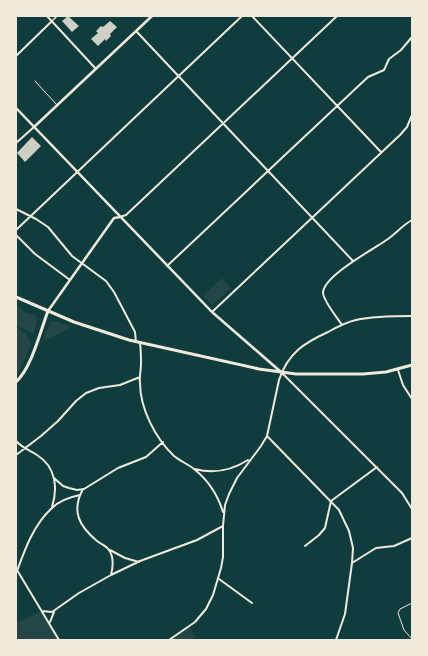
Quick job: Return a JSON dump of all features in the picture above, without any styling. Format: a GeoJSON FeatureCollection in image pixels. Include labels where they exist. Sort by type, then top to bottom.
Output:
{"type":"FeatureCollection","features":[{"type":"Feature","properties":{"kind":"main road"},"geometry":{"type":"LineString","coordinates":[[16,296],[74,322],[136,342],[255,368],[310,374],[363,374],[398,370],[412,365]]}},
{"type":"Feature","properties":{"kind":"main road"},"geometry":{"type":"LineString","coordinates":[[16,382],[23,375],[28,365],[48,311]]}},
{"type":"Feature","properties":{"kind":"street"},"geometry":{"type":"LineString","coordinates":[[47,16],[96,69]]}},
{"type":"Feature","properties":{"kind":"street"},"geometry":{"type":"LineString","coordinates":[[16,56],[57,16]]}},
{"type":"Feature","properties":{"kind":"street"},"geometry":{"type":"LineString","coordinates":[[16,143],[152,16]]}},
{"type":"Feature","properties":{"kind":"street"},"geometry":{"type":"LineString","coordinates":[[16,230],[242,16]]}},
{"type":"Feature","properties":{"kind":"street"},"geometry":{"type":"LineString","coordinates":[[252,16],[381,152]]}},
{"type":"Feature","properties":{"kind":"street"},"geometry":{"type":"LineString","coordinates":[[48,311],[114,218],[126,214],[224,124],[337,16]]}},
{"type":"Feature","properties":{"kind":"street"},"geometry":{"type":"LineString","coordinates":[[136,31],[353,261]]}},
{"type":"Feature","properties":{"kind":"street"},"geometry":{"type":"LineString","coordinates":[[167,266],[368,77],[384,70],[389,59],[401,50],[412,37]]}},
{"type":"Feature","properties":{"kind":"street"},"geometry":{"type":"LineString","coordinates":[[16,108],[212,312],[281,372],[377,467],[402,493],[412,509]]}},
{"type":"Feature","properties":{"kind":"street"},"geometry":{"type":"LineString","coordinates":[[212,312],[404,131],[412,115]]}},
{"type":"Feature","properties":{"kind":"street"},"geometry":{"type":"LineString","coordinates":[[16,209],[31,216],[48,227],[69,253],[100,276],[110,286],[135,332],[136,342]]}},
{"type":"Feature","properties":{"kind":"street"},"geometry":{"type":"LineString","coordinates":[[342,325],[326,300],[324,290],[327,284],[353,261],[378,246],[412,220]]}},
{"type":"Feature","properties":{"kind":"street"},"geometry":{"type":"LineString","coordinates":[[16,235],[35,254],[70,280]]}},
{"type":"Feature","properties":{"kind":"street"},"geometry":{"type":"LineString","coordinates":[[169,640],[193,624],[200,617],[213,595],[219,579],[223,557],[224,513],[232,486],[250,459],[262,446],[267,436],[276,389],[281,372],[290,359],[298,349],[309,341],[352,321],[366,318],[412,316]]}},
{"type":"Feature","properties":{"kind":"street"},"geometry":{"type":"LineString","coordinates":[[140,343],[141,394],[144,409],[163,442],[175,456],[194,468],[212,489],[224,513]]}},
{"type":"Feature","properties":{"kind":"street"},"geometry":{"type":"LineString","coordinates":[[398,370],[403,385],[412,399]]}},
{"type":"Feature","properties":{"kind":"street"},"geometry":{"type":"LineString","coordinates":[[16,455],[50,428],[76,401],[86,393],[99,388],[120,385],[140,377]]}},
{"type":"Feature","properties":{"kind":"street"},"geometry":{"type":"LineString","coordinates":[[267,436],[342,514],[350,535],[353,548],[352,563],[345,614],[336,640]]}},
{"type":"Feature","properties":{"kind":"street"},"geometry":{"type":"LineString","coordinates":[[16,441],[25,449],[36,454],[45,462],[54,478],[63,486],[76,490],[83,489],[118,468],[146,456],[163,442]]}},
{"type":"Feature","properties":{"kind":"street"},"geometry":{"type":"LineString","coordinates":[[194,468],[208,471],[221,470],[234,467],[250,459]]}},
{"type":"Feature","properties":{"kind":"street"},"geometry":{"type":"LineString","coordinates":[[305,546],[320,535],[325,528],[331,501],[377,467]]}},
{"type":"Feature","properties":{"kind":"street"},"geometry":{"type":"LineString","coordinates":[[52,508],[55,495],[54,478]]}},
{"type":"Feature","properties":{"kind":"street"},"geometry":{"type":"LineString","coordinates":[[83,489],[77,507],[80,522],[88,532],[109,549],[125,558],[139,562]]}},
{"type":"Feature","properties":{"kind":"street"},"geometry":{"type":"LineString","coordinates":[[59,640],[16,570],[34,532],[52,508],[64,500],[80,495]]}},
{"type":"Feature","properties":{"kind":"street"},"geometry":{"type":"LineString","coordinates":[[49,624],[51,616],[55,611],[79,593],[111,575],[139,562],[190,543],[223,526]]}},
{"type":"Feature","properties":{"kind":"street"},"geometry":{"type":"LineString","coordinates":[[352,563],[376,548],[394,546],[412,538]]}},
{"type":"Feature","properties":{"kind":"street"},"geometry":{"type":"LineString","coordinates":[[109,549],[112,558],[111,575]]}},
{"type":"Feature","properties":{"kind":"street"},"geometry":{"type":"LineString","coordinates":[[219,579],[252,604]]}},
{"type":"Feature","properties":{"kind":"street"},"geometry":{"type":"LineString","coordinates":[[42,611],[48,613],[55,611]]}},
{"type":"Feature","properties":{"kind":"lane"},"geometry":{"type":"LineString","coordinates":[[35,81],[58,105]]}},
{"type":"Feature","properties":{"kind":"lane"},"geometry":{"type":"LineString","coordinates":[[412,603],[400,609],[398,613],[404,630],[412,639]]}},
{"type":"Feature","properties":{"kind":"shaded area"},"geometry":{"type":"Polygon","coordinates":[[[222,278],[231,288],[212,305],[203,296],[222,278]]]}},
{"type":"Feature","properties":{"kind":"shaded area"},"geometry":{"type":"Polygon","coordinates":[[[16,306],[22,309],[25,313],[35,315],[37,318],[34,334],[16,325],[16,306]]]}},
{"type":"Feature","properties":{"kind":"shaded area"},"geometry":{"type":"Polygon","coordinates":[[[51,321],[72,327],[51,338],[43,340],[51,321]]]}},
{"type":"Feature","properties":{"kind":"shaded area"},"geometry":{"type":"Polygon","coordinates":[[[17,327],[26,334],[31,344],[22,366],[16,375],[17,327]]]}},
{"type":"Feature","properties":{"kind":"shaded area"},"geometry":{"type":"Polygon","coordinates":[[[42,611],[59,640],[16,640],[16,623],[42,611]]]}},
{"type":"Feature","properties":{"kind":"shaded area"},"geometry":{"type":"Polygon","coordinates":[[[190,626],[196,640],[169,640],[190,626]]]}},
{"type":"Feature","properties":{"kind":"building"},"geometry":{"type":"Polygon","coordinates":[[[68,16],[79,26],[72,32],[62,21],[68,16]]]}},
{"type":"Feature","properties":{"kind":"building"},"geometry":{"type":"Polygon","coordinates":[[[110,21],[117,27],[106,41],[105,39],[98,46],[91,39],[98,33],[96,31],[101,26],[103,27],[110,21]]]}},
{"type":"Feature","properties":{"kind":"building"},"geometry":{"type":"Polygon","coordinates":[[[32,137],[41,146],[25,162],[17,153],[32,137]]]}}]}
